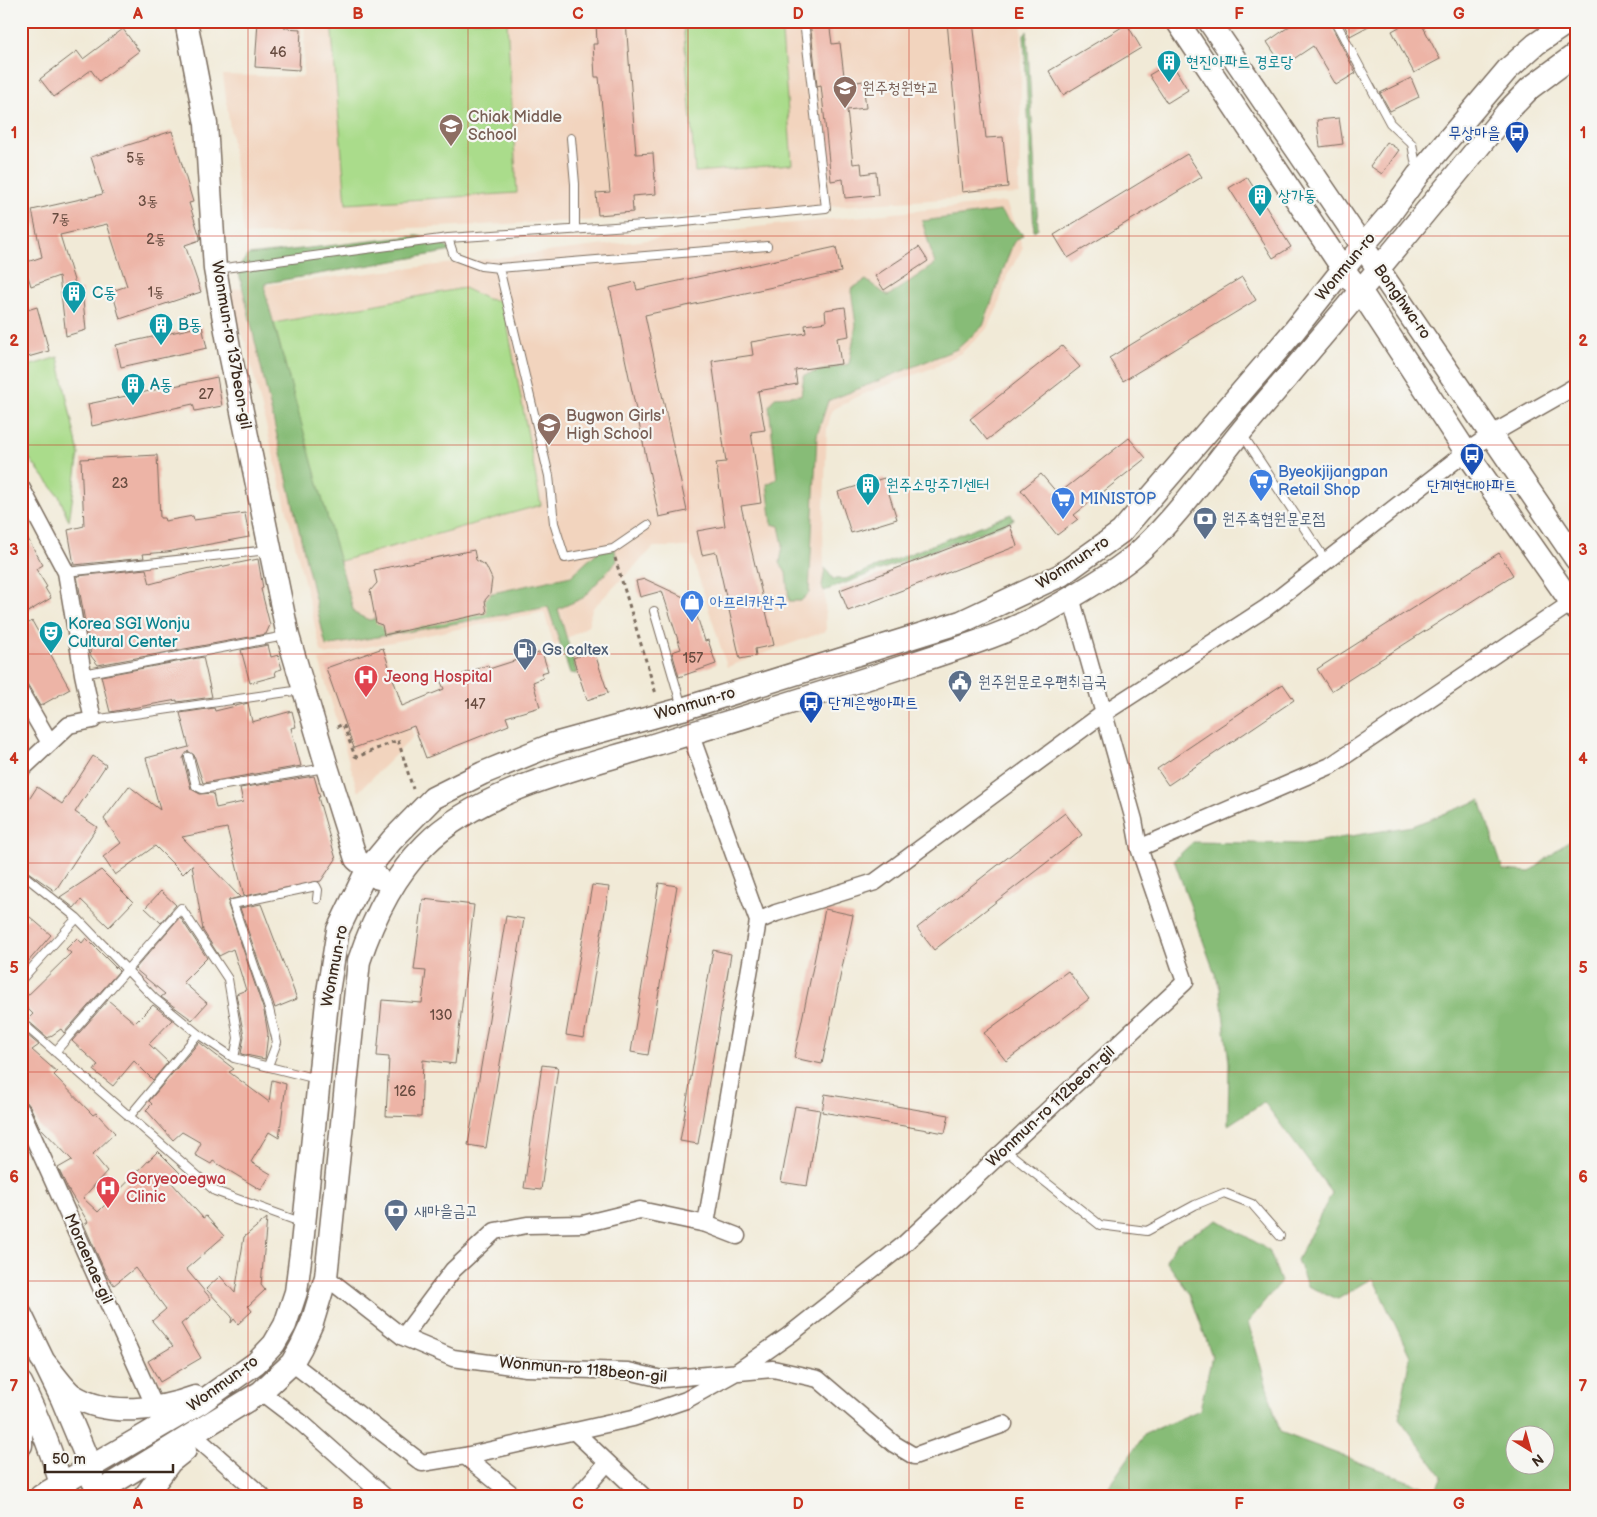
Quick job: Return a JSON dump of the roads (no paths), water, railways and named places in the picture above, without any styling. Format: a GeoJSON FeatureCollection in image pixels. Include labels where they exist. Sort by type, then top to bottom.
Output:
{"type":"FeatureCollection","features":[{"type":"Feature","properties":{"kind":"main road","name":"Wonmun-ro 137beon-gil"},"geometry":{"type":"LineString","coordinates":[[186,21],[206,124],[215,269],[230,353],[288,636],[326,768],[356,859],[392,889]]}},
{"type":"Feature","properties":{"kind":"main road"},"geometry":{"type":"LineString","coordinates":[[1177,21],[1343,269]]}},
{"type":"Feature","properties":{"kind":"main road","name":"Bonghwa-ro"},"geometry":{"type":"LineString","coordinates":[[1209,21],[1576,559]]}},
{"type":"Feature","properties":{"kind":"main road","name":"Wonmun-ro"},"geometry":{"type":"LineString","coordinates":[[28,1487],[62,1490],[92,1468],[200,1403],[256,1363],[274,1344],[286,1325],[296,1292],[305,1224],[318,1080],[338,930],[367,870],[392,840],[433,798],[483,773],[554,744],[682,709],[961,622],[1061,574],[1121,532],[1294,331],[1390,214],[1418,175],[1507,70],[1536,44],[1570,21]]}},
{"type":"Feature","properties":{"kind":"main road","name":"Wonmun-ro"},"geometry":{"type":"LineString","coordinates":[[95,1495],[232,1412],[261,1392],[292,1363],[312,1323],[326,1277],[359,961],[368,934],[392,889],[426,844],[463,816],[499,796],[554,775],[858,681],[1004,632],[1071,597],[1141,550],[1174,514],[1241,432],[1380,271],[1507,112],[1530,88],[1576,54]]}},
{"type":"Feature","properties":{"kind":"main road","name":"Bonghwa-ro"},"geometry":{"type":"LineString","coordinates":[[1343,269],[1361,292],[1466,452],[1574,606]]}},
{"type":"Feature","properties":{"kind":"main road"},"geometry":{"type":"LineString","coordinates":[[1061,574],[1071,597]]}},
{"type":"Feature","properties":{"kind":"main road"},"geometry":{"type":"LineString","coordinates":[[682,709],[690,733]]}},
{"type":"Feature","properties":{"kind":"main road"},"geometry":{"type":"LineString","coordinates":[[21,1316],[62,1399],[92,1468],[95,1495],[62,1490],[38,1418],[21,1383]]}},
{"type":"Feature","properties":{"kind":"main road"},"geometry":{"type":"LineString","coordinates":[[42,1358],[73,1396],[103,1406],[129,1409],[155,1407],[182,1402],[226,1385]]}},
{"type":"Feature","properties":{"kind":"main road"},"geometry":{"type":"LineString","coordinates":[[145,1496],[170,1462],[232,1412]]}},
{"type":"Feature","properties":{"kind":"main road"},"geometry":{"type":"LineString","coordinates":[[21,1418],[21,1445]]}},
{"type":"Feature","properties":{"kind":"street"},"geometry":{"type":"LineString","coordinates":[[758,921],[776,913],[875,882],[1104,713],[1266,608],[1466,452],[1492,434],[1576,386]]}},
{"type":"Feature","properties":{"kind":"street"},"geometry":{"type":"LineString","coordinates":[[21,487],[66,572],[83,674],[93,720],[69,725],[21,770]]}},
{"type":"Feature","properties":{"kind":"street","name":"Wonmun-ro 112beon-gil"},"geometry":{"type":"LineString","coordinates":[[292,1363],[422,1463],[465,1456],[633,1418],[686,1400],[738,1371],[788,1336],[902,1246],[1185,982],[1139,848],[1134,820],[1071,597]]}},
{"type":"Feature","properties":{"kind":"street"},"geometry":{"type":"LineString","coordinates":[[1139,848],[1330,766],[1574,606]]}},
{"type":"Feature","properties":{"kind":"street"},"geometry":{"type":"LineString","coordinates":[[21,693],[50,743]]}},
{"type":"Feature","properties":{"kind":"street"},"geometry":{"type":"LineString","coordinates":[[690,733],[758,921],[706,1224]]}},
{"type":"Feature","properties":{"kind":"street","name":"Moraenae-gil"},"geometry":{"type":"LineString","coordinates":[[21,1110],[155,1407]]}},
{"type":"Feature","properties":{"kind":"street"},"geometry":{"type":"LineString","coordinates":[[403,1338],[453,1270],[496,1231],[527,1225],[583,1224],[640,1210],[706,1224],[737,1236]]}},
{"type":"Feature","properties":{"kind":"street","name":"Wonmun-ro 118beon-gil"},"geometry":{"type":"LineString","coordinates":[[326,1277],[403,1338],[453,1358],[526,1368],[628,1371],[662,1379],[773,1369],[818,1379],[894,1444],[914,1456],[1004,1424]]}},
{"type":"Feature","properties":{"kind":"street"},"geometry":{"type":"LineString","coordinates":[[261,1392],[302,1424],[384,1496]]}},
{"type":"Feature","properties":{"kind":"street"},"geometry":{"type":"LineString","coordinates":[[574,1432],[643,1496]]}},
{"type":"Feature","properties":{"kind":"street"},"geometry":{"type":"LineString","coordinates":[[198,1439],[262,1496]]}},
{"type":"Feature","properties":{"kind":"street"},"geometry":{"type":"LineString","coordinates":[[465,1456],[514,1496]]}},
{"type":"Feature","properties":{"kind":"street"},"geometry":{"type":"LineString","coordinates":[[578,1496],[607,1463]]}},
{"type":"Feature","properties":{"kind":"lane"},"geometry":{"type":"LineString","coordinates":[[215,269],[448,238],[674,223],[826,208],[804,21]]}},
{"type":"Feature","properties":{"kind":"lane"},"geometry":{"type":"LineString","coordinates":[[1335,21],[1390,123],[1412,144],[1418,175]]}},
{"type":"Feature","properties":{"kind":"lane"},"geometry":{"type":"LineString","coordinates":[[571,138],[575,184],[575,230]]}},
{"type":"Feature","properties":{"kind":"lane"},"geometry":{"type":"LineString","coordinates":[[448,238],[454,256],[481,266],[499,268],[767,246]]}},
{"type":"Feature","properties":{"kind":"lane"},"geometry":{"type":"LineString","coordinates":[[499,268],[549,476],[554,523],[565,558],[613,549],[648,525]]}},
{"type":"Feature","properties":{"kind":"lane"},"geometry":{"type":"LineString","coordinates":[[1241,432],[1326,561]]}},
{"type":"Feature","properties":{"kind":"lane"},"geometry":{"type":"LineString","coordinates":[[66,572],[270,550]]}},
{"type":"Feature","properties":{"kind":"lane"},"geometry":{"type":"LineString","coordinates":[[654,611],[682,709]]}},
{"type":"Feature","properties":{"kind":"lane"},"geometry":{"type":"LineString","coordinates":[[83,674],[288,636]]}},
{"type":"Feature","properties":{"kind":"lane"},"geometry":{"type":"LineString","coordinates":[[93,720],[303,690]]}},
{"type":"Feature","properties":{"kind":"lane"},"geometry":{"type":"LineString","coordinates":[[189,757],[196,786],[202,789],[326,768]]}},
{"type":"Feature","properties":{"kind":"lane"},"geometry":{"type":"LineString","coordinates":[[21,873],[77,918],[154,998],[198,1034],[234,1058],[318,1080]]}},
{"type":"Feature","properties":{"kind":"lane"},"geometry":{"type":"LineString","coordinates":[[268,1066],[277,1042],[269,1009],[233,904],[316,886],[318,890],[317,900]]}},
{"type":"Feature","properties":{"kind":"lane"},"geometry":{"type":"LineString","coordinates":[[55,1052],[181,908],[228,979],[238,1038],[234,1058]]}},
{"type":"Feature","properties":{"kind":"lane"},"geometry":{"type":"LineString","coordinates":[[21,980],[77,918]]}},
{"type":"Feature","properties":{"kind":"lane"},"geometry":{"type":"LineString","coordinates":[[21,1022],[215,1191],[305,1224]]}},
{"type":"Feature","properties":{"kind":"lane"},"geometry":{"type":"LineString","coordinates":[[129,1117],[198,1034]]}},
{"type":"Feature","properties":{"kind":"lane"},"geometry":{"type":"LineString","coordinates":[[1005,1150],[1100,1225],[1147,1231],[1195,1205],[1224,1192],[1252,1204],[1280,1236]]}},
{"type":"Feature","properties":{"kind":"place","name":"현진아파트 경로당"},"geometry":{"type":"Point","coordinates":[1169,83]}},
{"type":"Feature","properties":{"kind":"place","name":"원주청원학교"},"geometry":{"type":"Point","coordinates":[845,109]}},
{"type":"Feature","properties":{"kind":"place","name":"Chiak Middle School"},"geometry":{"type":"Point","coordinates":[451,147]}},
{"type":"Feature","properties":{"kind":"place","name":"무상마을"},"geometry":{"type":"Point","coordinates":[1517,154]}},
{"type":"Feature","properties":{"kind":"place","name":"상가동"},"geometry":{"type":"Point","coordinates":[1260,217]}},
{"type":"Feature","properties":{"kind":"place","name":"C동"},"geometry":{"type":"Point","coordinates":[74,314]}},
{"type":"Feature","properties":{"kind":"place","name":"B동"},"geometry":{"type":"Point","coordinates":[161,346]}},
{"type":"Feature","properties":{"kind":"place","name":"A동"},"geometry":{"type":"Point","coordinates":[133,406]}},
{"type":"Feature","properties":{"kind":"place","name":"Bugwon Girls' High School"},"geometry":{"type":"Point","coordinates":[549,446]}},
{"type":"Feature","properties":{"kind":"place","name":"단계현대아파트"},"geometry":{"type":"Point","coordinates":[1472,476]}},
{"type":"Feature","properties":{"kind":"place","name":"Byeokjijangpan Retail Shop"},"geometry":{"type":"Point","coordinates":[1261,502]}},
{"type":"Feature","properties":{"kind":"place","name":"원주소망주기센터"},"geometry":{"type":"Point","coordinates":[868,506]}},
{"type":"Feature","properties":{"kind":"place","name":"MINISTOP"},"geometry":{"type":"Point","coordinates":[1063,520]}},
{"type":"Feature","properties":{"kind":"place","name":"원주축협원문로점"},"geometry":{"type":"Point","coordinates":[1205,540]}},
{"type":"Feature","properties":{"kind":"place","name":"아프리카완구"},"geometry":{"type":"Point","coordinates":[692,623]}},
{"type":"Feature","properties":{"kind":"place","name":"Korea SGI Wonju Cultural Center"},"geometry":{"type":"Point","coordinates":[51,654]}},
{"type":"Feature","properties":{"kind":"place","name":"Gs caltex"},"geometry":{"type":"Point","coordinates":[525,671]}},
{"type":"Feature","properties":{"kind":"place","name":"Jeong Hospital"},"geometry":{"type":"Point","coordinates":[366,698]}},
{"type":"Feature","properties":{"kind":"place","name":"원주원문로우편취급국"},"geometry":{"type":"Point","coordinates":[960,703]}},
{"type":"Feature","properties":{"kind":"place","name":"단계은행아파트"},"geometry":{"type":"Point","coordinates":[811,724]}},
{"type":"Feature","properties":{"kind":"place","name":"Goryeooegwa Clinic"},"geometry":{"type":"Point","coordinates":[108,1209]}},
{"type":"Feature","properties":{"kind":"place","name":"새마을금고"},"geometry":{"type":"Point","coordinates":[396,1232]}}]}
